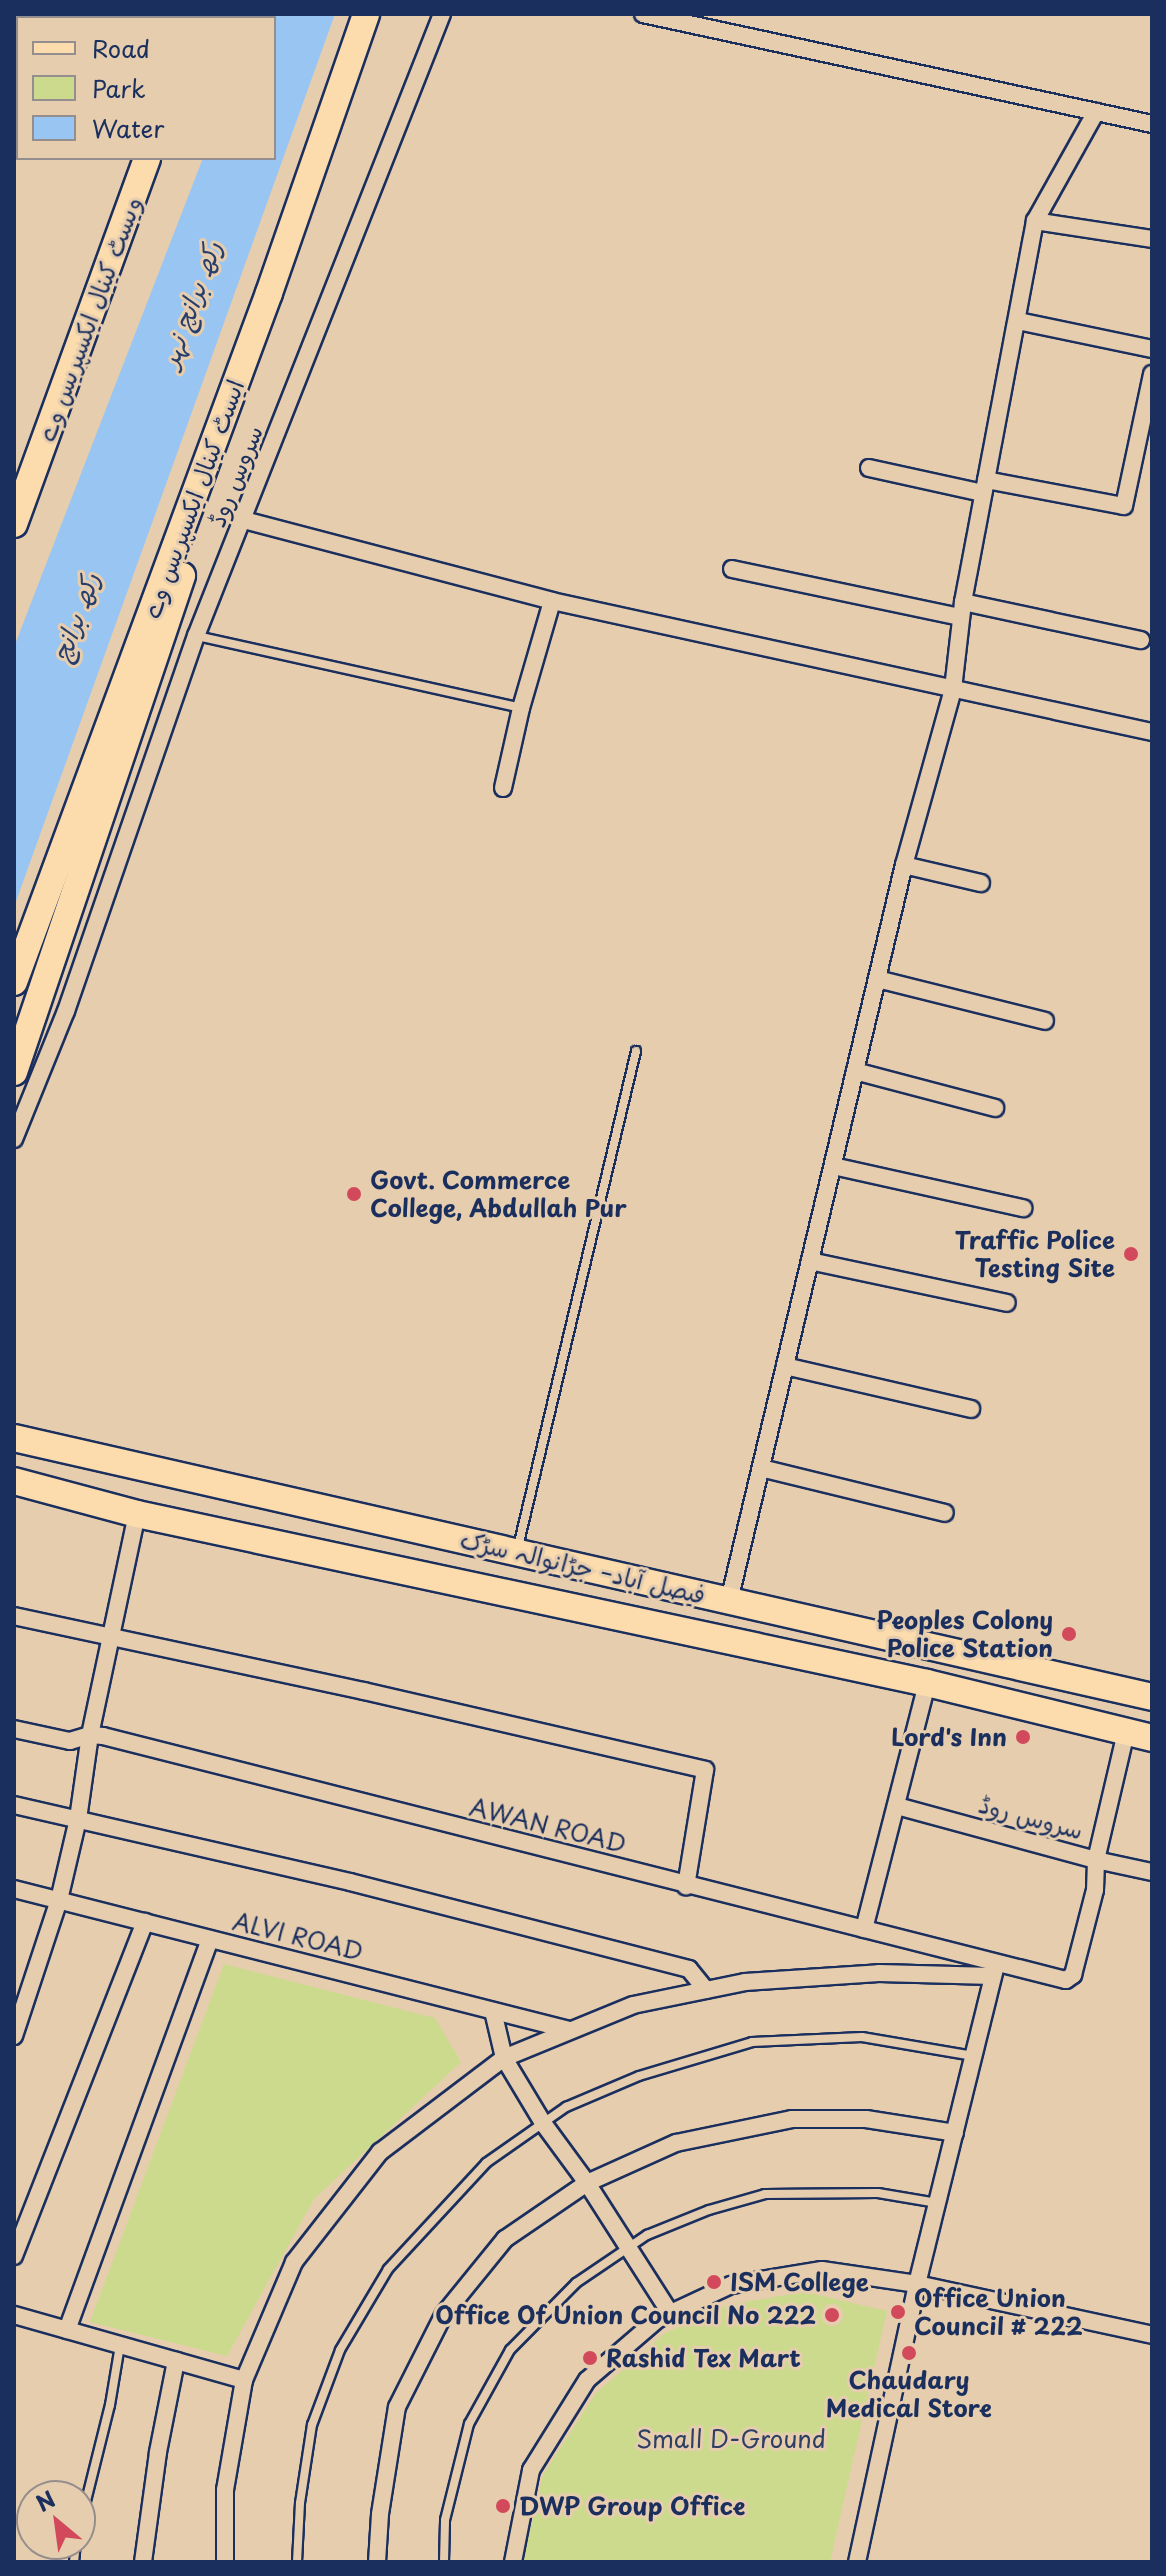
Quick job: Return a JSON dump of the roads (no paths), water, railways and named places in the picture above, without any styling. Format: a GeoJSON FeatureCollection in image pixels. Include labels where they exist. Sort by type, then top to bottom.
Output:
{"type":"FeatureCollection","features":[{"type":"Feature","properties":{"kind":"main road","name":"ایسٹ کینال ایکسپریس وے"},"geometry":{"type":"LineString","coordinates":[[14,982],[269,293],[366,14]]}},
{"type":"Feature","properties":{"kind":"main road","name":"ویسٹ کینال ایکسپریس وے"},"geometry":{"type":"LineString","coordinates":[[14,524],[146,160]]}},
{"type":"Feature","properties":{"kind":"main road"},"geometry":{"type":"LineString","coordinates":[[14,1072],[153,668],[269,293]]}},
{"type":"Feature","properties":{"kind":"main road"},"geometry":{"type":"LineString","coordinates":[[14,510],[38,458]]}},
{"type":"Feature","properties":{"kind":"main road","name":"فیصل آباد– جڑانوالہ سڑک"},"geometry":{"type":"LineString","coordinates":[[15,1438],[1152,1697]]}},
{"type":"Feature","properties":{"kind":"main road","name":"فیصل آباد– جڑانوالہ سڑک"},"geometry":{"type":"LineString","coordinates":[[14,1481],[137,1514],[927,1683],[1139,1735]]}},
{"type":"Feature","properties":{"kind":"street","name":"سروس روڈ"},"geometry":{"type":"LineString","coordinates":[[14,1139],[66,1011],[196,636],[442,14]]}},
{"type":"Feature","properties":{"kind":"street"},"geometry":{"type":"LineString","coordinates":[[643,14],[1152,124]]}},
{"type":"Feature","properties":{"kind":"street"},"geometry":{"type":"LineString","coordinates":[[729,1601],[904,865],[953,689],[961,610],[1035,221],[1096,112]]}},
{"type":"Feature","properties":{"kind":"street"},"geometry":{"type":"LineString","coordinates":[[1035,221],[1152,239]]}},
{"type":"Feature","properties":{"kind":"street"},"geometry":{"type":"LineString","coordinates":[[1018,321],[1152,349]]}},
{"type":"Feature","properties":{"kind":"street"},"geometry":{"type":"LineString","coordinates":[[869,468],[1124,506],[1152,374]]}},
{"type":"Feature","properties":{"kind":"street"},"geometry":{"type":"LineString","coordinates":[[244,520],[552,601],[1152,732]]}},
{"type":"Feature","properties":{"kind":"street"},"geometry":{"type":"LineString","coordinates":[[732,569],[1141,640]]}},
{"type":"Feature","properties":{"kind":"street"},"geometry":{"type":"LineString","coordinates":[[503,788],[521,708],[552,601]]}},
{"type":"Feature","properties":{"kind":"street"},"geometry":{"type":"LineString","coordinates":[[904,865],[981,883]]}},
{"type":"Feature","properties":{"kind":"street"},"geometry":{"type":"LineString","coordinates":[[877,979],[1045,1021]]}},
{"type":"Feature","properties":{"kind":"street"},"geometry":{"type":"LineString","coordinates":[[855,1071],[995,1108]]}},
{"type":"Feature","properties":{"kind":"street"},"geometry":{"type":"LineString","coordinates":[[833,1166],[1023,1208]]}},
{"type":"Feature","properties":{"kind":"street"},"geometry":{"type":"LineString","coordinates":[[810,1261],[1007,1303]]}},
{"type":"Feature","properties":{"kind":"street"},"geometry":{"type":"LineString","coordinates":[[785,1366],[971,1409]]}},
{"type":"Feature","properties":{"kind":"street"},"geometry":{"type":"LineString","coordinates":[[761,1468],[945,1513]]}},
{"type":"Feature","properties":{"kind":"street"},"geometry":{"type":"LineString","coordinates":[[14,2036],[59,1900],[78,1819],[90,1735],[137,1514]]}},
{"type":"Feature","properties":{"kind":"street"},"geometry":{"type":"LineString","coordinates":[[14,1616],[705,1770],[686,1886]]}},
{"type":"Feature","properties":{"kind":"street"},"geometry":{"type":"LineString","coordinates":[[864,1929],[927,1683]]}},
{"type":"Feature","properties":{"kind":"street","name":"AWAN ROAD"},"geometry":{"type":"LineString","coordinates":[[14,1729],[70,1741],[90,1735],[864,1929],[995,1969],[1070,1979],[1095,1890],[1096,1860]]}},
{"type":"Feature","properties":{"kind":"street"},"geometry":{"type":"LineString","coordinates":[[1096,1860],[1139,1735]]}},
{"type":"Feature","properties":{"kind":"street"},"geometry":{"type":"LineString","coordinates":[[14,1805],[350,1882],[689,1969],[706,1990]]}},
{"type":"Feature","properties":{"kind":"street","name":"سروس روڈ"},"geometry":{"type":"LineString","coordinates":[[897,1806],[1096,1860],[1152,1872]]}},
{"type":"Feature","properties":{"kind":"street","name":"ALVI ROAD"},"geometry":{"type":"LineString","coordinates":[[14,1889],[569,2030]]}},
{"type":"Feature","properties":{"kind":"street"},"geometry":{"type":"LineString","coordinates":[[14,2256],[145,1922]]}},
{"type":"Feature","properties":{"kind":"street"},"geometry":{"type":"LineString","coordinates":[[67,2330],[210,1939]]}},
{"type":"Feature","properties":{"kind":"street"},"geometry":{"type":"LineString","coordinates":[[225,2562],[225,2490],[244,2380],[294,2262],[380,2152],[504,2058],[633,2005],[745,1982],[995,1969],[917,2284],[857,2562]]}},
{"type":"Feature","properties":{"kind":"street"},"geometry":{"type":"LineString","coordinates":[[493,2011],[504,2058],[543,2123],[587,2183],[670,2313]]}},
{"type":"Feature","properties":{"kind":"street"},"geometry":{"type":"LineString","coordinates":[[377,2562],[380,2514],[397,2407],[444,2314],[505,2239],[587,2183],[676,2143],[792,2119],[866,2119],[955,2133]]}},
{"type":"Feature","properties":{"kind":"street"},"geometry":{"type":"LineString","coordinates":[[513,2562],[531,2470],[587,2380],[658,2319],[731,2285],[822,2270],[917,2284],[1152,2335]]}},
{"type":"Feature","properties":{"kind":"street"},"geometry":{"type":"LineString","coordinates":[[14,2315],[244,2380]]}},
{"type":"Feature","properties":{"kind":"street"},"geometry":{"type":"LineString","coordinates":[[143,2562],[158,2452],[176,2361]]}},
{"type":"Feature","properties":{"kind":"lane"},"geometry":{"type":"LineString","coordinates":[[196,636],[521,708]]}},
{"type":"Feature","properties":{"kind":"lane"},"geometry":{"type":"LineString","coordinates":[[517,1551],[636,1051]]}},
{"type":"Feature","properties":{"kind":"lane"},"geometry":{"type":"LineString","coordinates":[[297,2562],[300,2503],[312,2425],[340,2350],[388,2269],[486,2163],[566,2107],[639,2076],[752,2042],[862,2037],[973,2056]]}},
{"type":"Feature","properties":{"kind":"lane"},"geometry":{"type":"LineString","coordinates":[[444,2562],[445,2520],[469,2424],[510,2350],[576,2283],[627,2246],[709,2210],[765,2194],[878,2193],[937,2203]]}},
{"type":"Feature","properties":{"kind":"lane"},"geometry":{"type":"LineString","coordinates":[[91,2480],[110,2405],[120,2345]]}},
{"type":"Feature","properties":{"kind":"water"},"geometry":{"type":"Polygon","coordinates":[[[335,14],[14,907],[14,647],[202,160],[276,160],[276,16],[254,16],[335,14]]]}},
{"type":"Feature","properties":{"kind":"place","name":"Govt. Commerce College, Abdullah Pur"},"geometry":{"type":"Point","coordinates":[354,1194]}},
{"type":"Feature","properties":{"kind":"place","name":"Traffic Police Testing Site"},"geometry":{"type":"Point","coordinates":[1131,1254]}},
{"type":"Feature","properties":{"kind":"place","name":"Peoples Colony Police Station"},"geometry":{"type":"Point","coordinates":[1069,1634]}},
{"type":"Feature","properties":{"kind":"place","name":"Lord's Inn"},"geometry":{"type":"Point","coordinates":[1023,1737]}},
{"type":"Feature","properties":{"kind":"place","name":"ISM College"},"geometry":{"type":"Point","coordinates":[714,2282]}},
{"type":"Feature","properties":{"kind":"place","name":"Office Union Council # 222"},"geometry":{"type":"Point","coordinates":[898,2312]}},
{"type":"Feature","properties":{"kind":"place","name":"Office Of Union Council No 222"},"geometry":{"type":"Point","coordinates":[832,2315]}},
{"type":"Feature","properties":{"kind":"place","name":"Chaudary Medical Store"},"geometry":{"type":"Point","coordinates":[909,2353]}},
{"type":"Feature","properties":{"kind":"place","name":"Rashid Tex Mart"},"geometry":{"type":"Point","coordinates":[590,2358]}},
{"type":"Feature","properties":{"kind":"place","name":"DWP Group Office"},"geometry":{"type":"Point","coordinates":[503,2506]}},
{"type":"Feature","properties":{"kind":"water label","name":"رکھ برانچ نہر"},"geometry":{"type":"Point","coordinates":[190,304]}},
{"type":"Feature","properties":{"kind":"water label","name":"رکھ برانچ"},"geometry":{"type":"Point","coordinates":[75,617]}},
{"type":"Feature","properties":{"kind":"park label","name":"Small D-Ground"},"geometry":{"type":"Point","coordinates":[731,2439]}}]}
